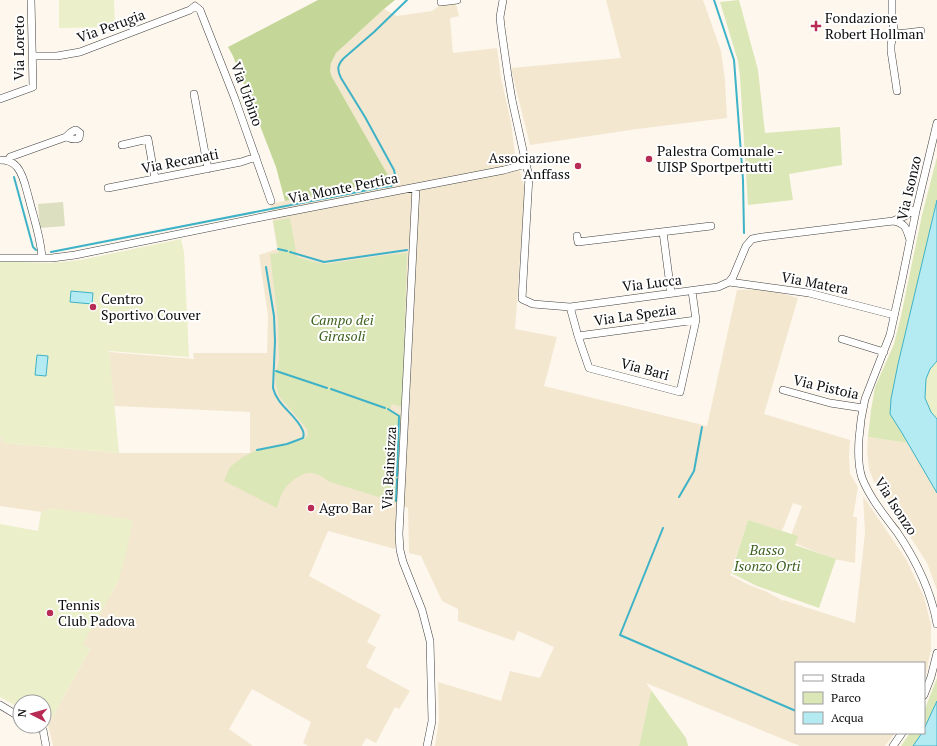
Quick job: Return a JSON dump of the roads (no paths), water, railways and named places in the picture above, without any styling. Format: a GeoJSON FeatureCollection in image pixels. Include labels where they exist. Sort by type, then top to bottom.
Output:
{"type":"FeatureCollection","features":[{"type":"Feature","properties":{"kind":"street","name":"Via Loreto"},"geometry":{"type":"LineString","coordinates":[[0,99],[33,87],[31,0]]}},
{"type":"Feature","properties":{"kind":"street"},"geometry":{"type":"LineString","coordinates":[[441,2],[457,0]]}},
{"type":"Feature","properties":{"kind":"street"},"geometry":{"type":"LineString","coordinates":[[503,0],[500,17],[501,27],[512,100],[526,164]]}},
{"type":"Feature","properties":{"kind":"street"},"geometry":{"type":"LineString","coordinates":[[892,0],[894,32],[891,51],[897,91]]}},
{"type":"Feature","properties":{"kind":"street","name":"Via Perugia"},"geometry":{"type":"LineString","coordinates":[[32,56],[80,52],[186,12],[190,10],[195,3]]}},
{"type":"Feature","properties":{"kind":"street","name":"Via Urbino"},"geometry":{"type":"LineString","coordinates":[[195,3],[200,10],[221,61],[271,201]]}},
{"type":"Feature","properties":{"kind":"street"},"geometry":{"type":"LineString","coordinates":[[894,32],[904,33],[921,31]]}},
{"type":"Feature","properties":{"kind":"street"},"geometry":{"type":"LineString","coordinates":[[194,94],[208,169]]}},
{"type":"Feature","properties":{"kind":"street","name":"Via Isonzo"},"geometry":{"type":"LineString","coordinates":[[937,124],[888,339],[865,399],[859,452],[862,478],[874,500],[908,549],[921,574],[932,600],[937,624]]}},
{"type":"Feature","properties":{"kind":"street"},"geometry":{"type":"LineString","coordinates":[[146,131],[155,179]]}},
{"type":"Feature","properties":{"kind":"street"},"geometry":{"type":"LineString","coordinates":[[8,161],[10,157],[66,137]]}},
{"type":"Feature","properties":{"kind":"street"},"geometry":{"type":"LineString","coordinates":[[122,145],[148,139]]}},
{"type":"Feature","properties":{"kind":"street","name":"Via Recanati"},"geometry":{"type":"LineString","coordinates":[[108,188],[208,169],[256,158]]}},
{"type":"Feature","properties":{"kind":"street"},"geometry":{"type":"LineString","coordinates":[[0,160],[8,161],[17,167],[22,176],[37,231],[42,258]]}},
{"type":"Feature","properties":{"kind":"street","name":"Via Monte Pertica"},"geometry":{"type":"LineString","coordinates":[[0,258],[52,258],[75,255],[244,220],[504,170],[526,164]]}},
{"type":"Feature","properties":{"kind":"street","name":"Via Lucca"},"geometry":{"type":"LineString","coordinates":[[526,164],[529,176],[522,299],[533,304],[570,307],[718,287],[729,282]]}},
{"type":"Feature","properties":{"kind":"street","name":"Via Bainsizza"},"geometry":{"type":"LineString","coordinates":[[416,187],[399,534],[402,562],[422,610],[430,641],[432,721],[428,746]]}},
{"type":"Feature","properties":{"kind":"street"},"geometry":{"type":"LineString","coordinates":[[729,282],[733,277],[741,254],[752,239],[894,220],[905,216],[913,210],[916,211]]}},
{"type":"Feature","properties":{"kind":"street"},"geometry":{"type":"LineString","coordinates":[[894,220],[901,222],[905,226],[910,242]]}},
{"type":"Feature","properties":{"kind":"street"},"geometry":{"type":"LineString","coordinates":[[577,236],[578,242],[711,226]]}},
{"type":"Feature","properties":{"kind":"street"},"geometry":{"type":"LineString","coordinates":[[663,232],[671,293]]}},
{"type":"Feature","properties":{"kind":"street","name":"Via Matera"},"geometry":{"type":"LineString","coordinates":[[729,282],[809,293],[894,315]]}},
{"type":"Feature","properties":{"kind":"street","name":"Via Bari"},"geometry":{"type":"LineString","coordinates":[[570,307],[588,368],[680,392],[696,320],[692,291]]}},
{"type":"Feature","properties":{"kind":"street","name":"Via La Spezia"},"geometry":{"type":"LineString","coordinates":[[578,336],[696,320]]}},
{"type":"Feature","properties":{"kind":"street"},"geometry":{"type":"LineString","coordinates":[[842,339],[884,352]]}},
{"type":"Feature","properties":{"kind":"street","name":"Via Pistoia"},"geometry":{"type":"LineString","coordinates":[[783,390],[830,404],[863,408]]}},
{"type":"Feature","properties":{"kind":"street"},"geometry":{"type":"LineString","coordinates":[[925,692],[931,677],[937,653]]}},
{"type":"Feature","properties":{"kind":"street"},"geometry":{"type":"LineString","coordinates":[[0,705],[12,712]]}},
{"type":"Feature","properties":{"kind":"street"},"geometry":{"type":"LineString","coordinates":[[44,734],[46,746]]}},
{"type":"Feature","properties":{"kind":"street"},"geometry":{"type":"LineString","coordinates":[[893,746],[901,734]]}},
{"type":"Feature","properties":{"kind":"water"},"geometry":{"type":"Polygon","coordinates":[[[937,200],[937,361],[930,369],[926,379],[925,398],[931,412],[937,419],[937,493],[890,414],[891,399],[898,364],[937,200]]]}},
{"type":"Feature","properties":{"kind":"water"},"geometry":{"type":"Polygon","coordinates":[[[71,291],[93,293],[92,304],[70,302],[71,291]]]}},
{"type":"Feature","properties":{"kind":"water"},"geometry":{"type":"Polygon","coordinates":[[[37,355],[48,356],[46,376],[35,375],[37,355]]]}},
{"type":"Feature","properties":{"kind":"water"},"geometry":{"type":"Polygon","coordinates":[[[937,701],[937,746],[913,746],[921,734],[925,734],[925,727],[937,701]]]}},
{"type":"Feature","properties":{"kind":"waterway"},"geometry":{"type":"LineString","coordinates":[[51,252],[391,186],[396,180],[394,170],[365,117],[341,78],[338,68],[344,58],[407,0]]}},
{"type":"Feature","properties":{"kind":"waterway"},"geometry":{"type":"LineString","coordinates":[[714,0],[734,60],[743,180],[744,233]]}},
{"type":"Feature","properties":{"kind":"waterway"},"geometry":{"type":"LineString","coordinates":[[14,177],[33,247],[36,250]]}},
{"type":"Feature","properties":{"kind":"waterway"},"geometry":{"type":"LineString","coordinates":[[278,249],[287,251]]}},
{"type":"Feature","properties":{"kind":"waterway"},"geometry":{"type":"LineString","coordinates":[[290,252],[324,262],[407,250]]}},
{"type":"Feature","properties":{"kind":"waterway"},"geometry":{"type":"LineString","coordinates":[[257,450],[287,444],[303,438],[304,435],[303,430],[278,399],[273,388],[275,341],[274,316],[266,267]]}},
{"type":"Feature","properties":{"kind":"waterway"},"geometry":{"type":"LineString","coordinates":[[276,371],[327,388]]}},
{"type":"Feature","properties":{"kind":"waterway"},"geometry":{"type":"LineString","coordinates":[[331,389],[385,408]]}},
{"type":"Feature","properties":{"kind":"waterway"},"geometry":{"type":"LineString","coordinates":[[388,409],[399,416],[397,476]]}},
{"type":"Feature","properties":{"kind":"waterway"},"geometry":{"type":"LineString","coordinates":[[679,497],[694,471],[702,427]]}},
{"type":"Feature","properties":{"kind":"waterway"},"geometry":{"type":"LineString","coordinates":[[396,501],[397,479]]}},
{"type":"Feature","properties":{"kind":"waterway"},"geometry":{"type":"LineString","coordinates":[[663,528],[620,635],[795,711]]}},
{"type":"Feature","properties":{"kind":"place","name":"Fondazione Robert Hollman"},"geometry":{"type":"Point","coordinates":[816,26]}},
{"type":"Feature","properties":{"kind":"place","name":"Palestra Comunale - UISP Sportpertutti"},"geometry":{"type":"Point","coordinates":[649,159]}},
{"type":"Feature","properties":{"kind":"place","name":"Associazione Anffass"},"geometry":{"type":"Point","coordinates":[578,166]}},
{"type":"Feature","properties":{"kind":"place","name":"Centro Sportivo Couver"},"geometry":{"type":"Point","coordinates":[93,307]}},
{"type":"Feature","properties":{"kind":"place","name":"Agro Bar"},"geometry":{"type":"Point","coordinates":[311,508]}},
{"type":"Feature","properties":{"kind":"place","name":"Tennis Club Padova"},"geometry":{"type":"Point","coordinates":[50,613]}},
{"type":"Feature","properties":{"kind":"park label","name":"Campo dei Girasoli"},"geometry":{"type":"Point","coordinates":[342,328]}},
{"type":"Feature","properties":{"kind":"park label","name":"Basso Isonzo Orti"},"geometry":{"type":"Point","coordinates":[767,558]}}]}
